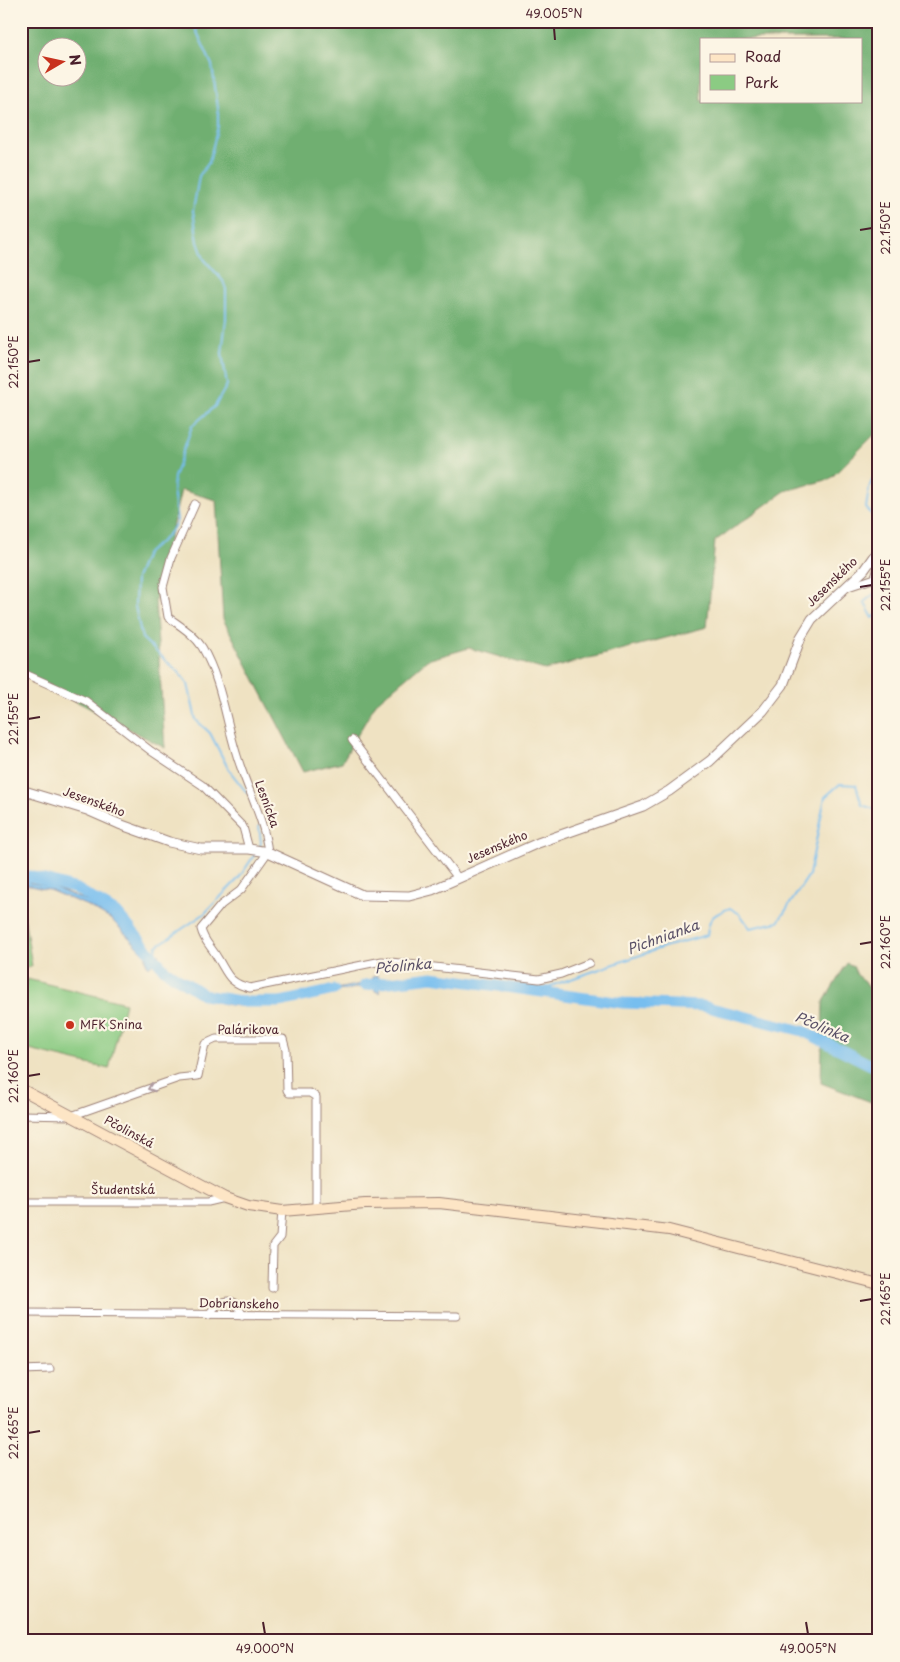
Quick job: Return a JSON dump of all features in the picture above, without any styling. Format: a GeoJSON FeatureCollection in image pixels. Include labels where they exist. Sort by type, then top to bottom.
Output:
{"type":"FeatureCollection","features":[{"type":"Feature","properties":{"kind":"main road","name":"Pčolinská"},"geometry":{"type":"LineString","coordinates":[[21,1089],[224,1198],[248,1206],[282,1212],[405,1202],[439,1203],[669,1230],[879,1284]]}},
{"type":"Feature","properties":{"kind":"street","name":"Lesnícka"},"geometry":{"type":"LineString","coordinates":[[195,504],[171,558],[163,587],[168,617],[195,637],[203,649],[220,691],[240,765],[264,824],[268,852]]}},
{"type":"Feature","properties":{"kind":"street","name":"Jesenského"},"geometry":{"type":"LineString","coordinates":[[21,790],[87,810],[169,842],[201,849],[249,849],[268,852],[362,895],[409,896],[432,890],[538,843],[634,810],[669,791],[710,761],[763,711],[778,692],[794,662],[801,637],[812,619],[848,587],[864,570],[878,550]]}},
{"type":"Feature","properties":{"kind":"street"},"geometry":{"type":"LineString","coordinates":[[848,587],[877,578],[878,550]]}},
{"type":"Feature","properties":{"kind":"street"},"geometry":{"type":"LineString","coordinates":[[21,672],[86,701],[151,752],[202,785],[242,828],[249,849]]}},
{"type":"Feature","properties":{"kind":"street"},"geometry":{"type":"LineString","coordinates":[[352,740],[458,878]]}},
{"type":"Feature","properties":{"kind":"street"},"geometry":{"type":"LineString","coordinates":[[268,852],[241,890],[221,905],[202,929],[203,939],[217,957],[225,974],[240,986],[250,988],[382,961],[539,978],[561,974],[589,964]]}},
{"type":"Feature","properties":{"kind":"street","name":"Palárikova"},"geometry":{"type":"LineString","coordinates":[[21,1115],[71,1116],[180,1078],[198,1076],[205,1044],[216,1039],[283,1039],[286,1050],[288,1093],[310,1093],[316,1096],[316,1208]]}},
{"type":"Feature","properties":{"kind":"street","name":"Študentská"},"geometry":{"type":"LineString","coordinates":[[21,1202],[208,1202],[224,1198]]}},
{"type":"Feature","properties":{"kind":"street"},"geometry":{"type":"LineString","coordinates":[[272,1288],[273,1246],[280,1237],[282,1212]]}},
{"type":"Feature","properties":{"kind":"street"},"geometry":{"type":"LineString","coordinates":[[209,1315],[221,1302],[232,1301],[243,1316]]}},
{"type":"Feature","properties":{"kind":"street","name":"Dobrianskeho"},"geometry":{"type":"LineString","coordinates":[[21,1312],[243,1316],[457,1316]]}},
{"type":"Feature","properties":{"kind":"street"},"geometry":{"type":"LineString","coordinates":[[21,1370],[50,1369]]}},
{"type":"Feature","properties":{"kind":"green space"},"geometry":{"type":"Polygon","coordinates":[[[21,21],[879,21],[879,430],[830,479],[785,491],[715,541],[707,627],[545,670],[469,648],[427,660],[376,703],[342,762],[303,772],[223,619],[216,500],[181,490],[155,600],[165,748],[21,672],[21,21]]]}},
{"type":"Feature","properties":{"kind":"green space"},"geometry":{"type":"Polygon","coordinates":[[[21,897],[32,966],[21,968],[21,897]]]}},
{"type":"Feature","properties":{"kind":"green space"},"geometry":{"type":"Polygon","coordinates":[[[847,963],[853,966],[857,975],[865,981],[879,1006],[879,1105],[821,1083],[823,1003],[847,963]]]}},
{"type":"Feature","properties":{"kind":"green space","name":"MFK Snina"},"geometry":{"type":"Polygon","coordinates":[[[27,979],[125,1003],[109,1069],[21,1048],[21,1001],[27,979]]]}},
{"type":"Feature","properties":{"kind":"water"},"geometry":{"type":"Polygon","coordinates":[[[21,881],[50,886],[89,902],[114,917],[149,954],[160,954],[157,958],[184,984],[214,1000],[235,1004],[281,1001],[370,983],[374,976],[378,975],[380,993],[375,991],[373,986],[259,1006],[235,1006],[209,999],[182,986],[153,963],[149,967],[146,963],[146,955],[112,920],[88,906],[49,890],[21,884],[21,881]]]}},
{"type":"Feature","properties":{"kind":"waterway"},"geometry":{"type":"LineString","coordinates":[[192,21],[212,65],[218,108],[218,126],[209,162],[199,176],[193,211],[198,242],[204,259],[223,281],[226,289],[226,319],[222,353],[227,385],[215,406],[192,426],[174,477],[173,490],[177,520],[175,526],[164,539],[146,554],[136,578],[135,606],[142,638],[188,684],[196,720],[210,733],[229,770],[247,793]]}},
{"type":"Feature","properties":{"kind":"waterway","name":"Pichnianka"},"geometry":{"type":"LineString","coordinates":[[879,473],[875,474],[869,488],[866,508],[879,523]]}},
{"type":"Feature","properties":{"kind":"waterway","name":"Pichnianka"},"geometry":{"type":"LineString","coordinates":[[879,590],[864,602],[873,618],[879,613]]}},
{"type":"Feature","properties":{"kind":"waterway","name":"Pichnianka"},"geometry":{"type":"LineString","coordinates":[[536,991],[664,947],[707,935],[709,924],[713,917],[730,908],[740,914],[750,928],[778,922],[809,875],[825,797],[840,784],[856,785],[862,805],[874,809],[879,808]]}},
{"type":"Feature","properties":{"kind":"waterway"},"geometry":{"type":"LineString","coordinates":[[259,826],[261,843],[259,848]]}},
{"type":"Feature","properties":{"kind":"waterway"},"geometry":{"type":"LineString","coordinates":[[154,957],[157,946],[204,914],[239,878],[255,854]]}},
{"type":"Feature","properties":{"kind":"waterway","name":"Pčolinka"},"geometry":{"type":"LineString","coordinates":[[21,880],[30,876],[77,889],[118,914],[165,970],[204,995],[245,1002],[280,1002],[334,990]]}},
{"type":"Feature","properties":{"kind":"waterway","name":"Pčolinka"},"geometry":{"type":"LineString","coordinates":[[365,985],[432,977],[623,1003],[703,1006],[803,1031],[879,1069]]}},
{"type":"Feature","properties":{"kind":"place","name":"MFK Snina"},"geometry":{"type":"Point","coordinates":[70,1025]}}]}
